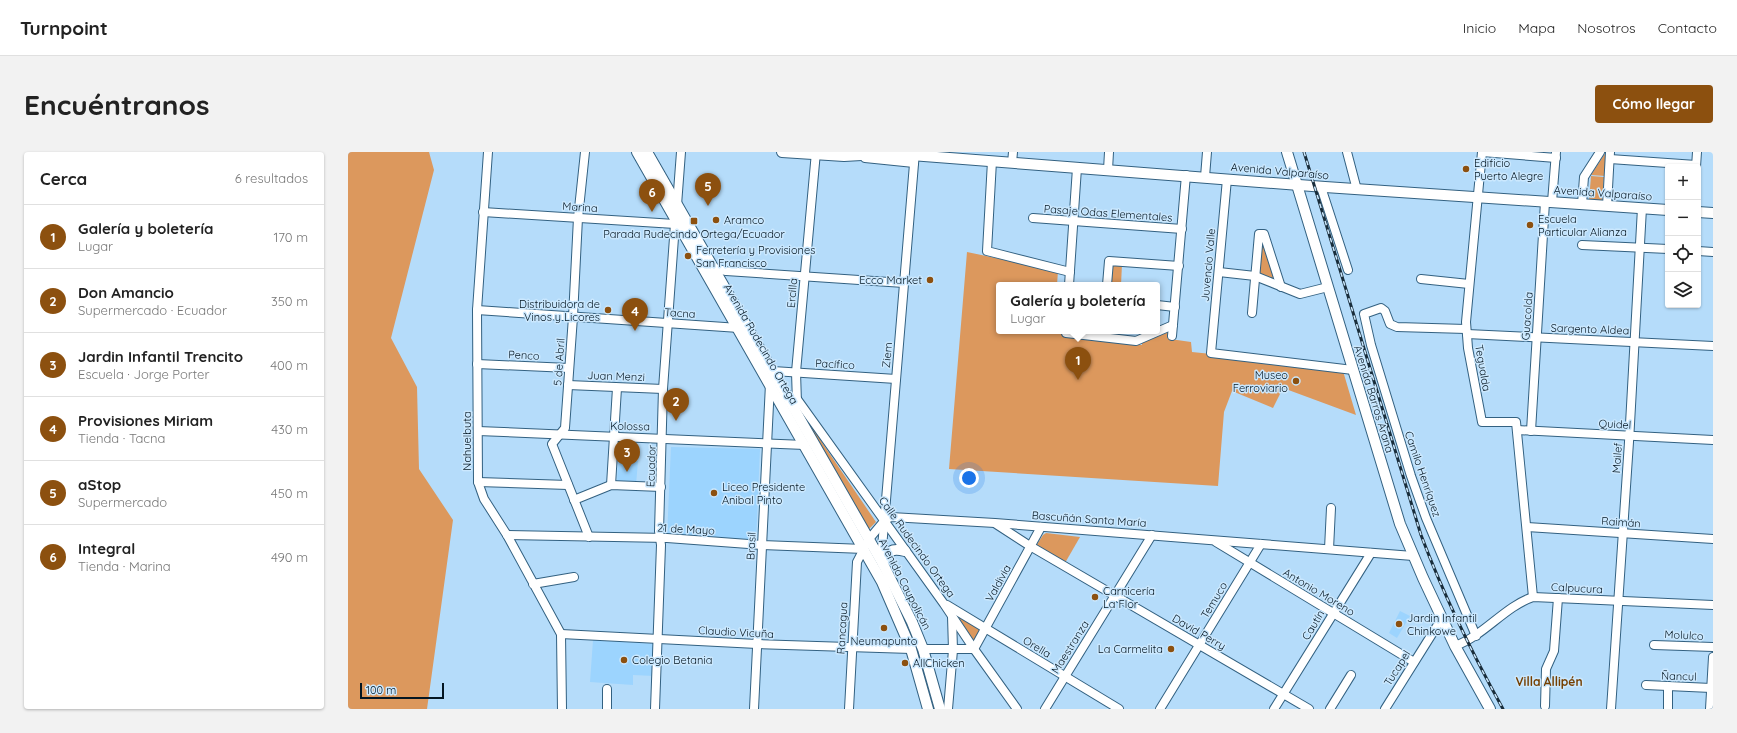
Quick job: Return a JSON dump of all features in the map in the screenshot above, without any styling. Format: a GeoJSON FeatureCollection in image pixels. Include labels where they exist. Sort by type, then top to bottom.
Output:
{"type":"FeatureCollection","features":[{"type":"Feature","properties":{"kind":"main road","name":"Avenida Rudecindo Ortega"},"geometry":{"type":"LineString","coordinates":[[637,152],[676,225],[739,328],[864,549]]}},
{"type":"Feature","properties":{"kind":"main road","name":"Avenida Rudecindo Ortega"},"geometry":{"type":"LineString","coordinates":[[647,152],[869,539]]}},
{"type":"Feature","properties":{"kind":"main road","name":"Avenida Valparaíso"},"geometry":{"type":"LineString","coordinates":[[782,152],[844,156],[889,154]]}},
{"type":"Feature","properties":{"kind":"main road","name":"Avenida Valparaíso"},"geometry":{"type":"LineString","coordinates":[[872,152],[915,157],[1012,162],[1357,190],[1665,210]]}},
{"type":"Feature","properties":{"kind":"main road","name":"Avenida Barros Arana"},"geometry":{"type":"LineString","coordinates":[[1287,152],[1400,524],[1442,618],[1490,709]]}},
{"type":"Feature","properties":{"kind":"main road"},"geometry":{"type":"LineString","coordinates":[[1701,212],[1713,213]]}},
{"type":"Feature","properties":{"kind":"main road","name":"Avenida Caupolicán"},"geometry":{"type":"LineString","coordinates":[[869,539],[912,622],[923,649],[940,709]]}},
{"type":"Feature","properties":{"kind":"main road","name":"Avenida Caupolicán"},"geometry":{"type":"LineString","coordinates":[[864,549],[882,582],[905,633],[928,709]]}},
{"type":"Feature","properties":{"kind":"main road"},"geometry":{"type":"LineString","coordinates":[[882,562],[888,553],[893,550],[905,551]]}},
{"type":"Feature","properties":{"kind":"main road"},"geometry":{"type":"LineString","coordinates":[[905,633],[916,646],[923,649]]}},
{"type":"Feature","properties":{"kind":"main road","name":"Avenida Barros Arana"},"geometry":{"type":"LineString","coordinates":[[1456,646],[1455,651],[1483,709]]}},
{"type":"Feature","properties":{"kind":"street","name":"Nahuelbuta"},"geometry":{"type":"LineString","coordinates":[[488,152],[477,310],[478,482],[484,499],[507,535],[560,634],[562,709]]}},
{"type":"Feature","properties":{"kind":"street","name":"5 de Abril"},"geometry":{"type":"LineString","coordinates":[[585,152],[578,218],[565,428],[552,444],[589,537]]}},
{"type":"Feature","properties":{"kind":"street"},"geometry":{"type":"LineString","coordinates":[[677,205],[681,152]]}},
{"type":"Feature","properties":{"kind":"street"},"geometry":{"type":"LineString","coordinates":[[1012,162],[1013,152]]}},
{"type":"Feature","properties":{"kind":"street"},"geometry":{"type":"LineString","coordinates":[[1108,170],[1109,152]]}},
{"type":"Feature","properties":{"kind":"street"},"geometry":{"type":"LineString","coordinates":[[1205,177],[1207,152]]}},
{"type":"Feature","properties":{"kind":"street"},"geometry":{"type":"LineString","coordinates":[[1347,152],[1357,190]]}},
{"type":"Feature","properties":{"kind":"street"},"geometry":{"type":"LineString","coordinates":[[1482,152],[1556,155]]}},
{"type":"Feature","properties":{"kind":"street","name":"Tegualda"},"geometry":{"type":"LineString","coordinates":[[1482,152],[1468,284],[1466,332],[1482,422],[1516,426]]}},
{"type":"Feature","properties":{"kind":"street"},"geometry":{"type":"LineString","coordinates":[[1582,204],[1584,177],[1600,152]]}},
{"type":"Feature","properties":{"kind":"street"},"geometry":{"type":"LineString","coordinates":[[1696,164],[1697,152]]}},
{"type":"Feature","properties":{"kind":"street","name":"Ercilla"},"geometry":{"type":"LineString","coordinates":[[796,412],[796,372],[816,153]]}},
{"type":"Feature","properties":{"kind":"street","name":"Guacolda"},"geometry":{"type":"LineString","coordinates":[[1531,431],[1536,338],[1548,202],[1556,155]]}},
{"type":"Feature","properties":{"kind":"street"},"geometry":{"type":"LineString","coordinates":[[1607,206],[1610,155],[1682,164]]}},
{"type":"Feature","properties":{"kind":"street","name":"Avenida Valparaíso"},"geometry":{"type":"LineString","coordinates":[[844,156],[915,157]]}},
{"type":"Feature","properties":{"kind":"street","name":"Ziem"},"geometry":{"type":"LineString","coordinates":[[882,562],[884,520],[915,157]]}},
{"type":"Feature","properties":{"kind":"street"},"geometry":{"type":"LineString","coordinates":[[992,161],[987,250],[1070,272]]}},
{"type":"Feature","properties":{"kind":"street"},"geometry":{"type":"LineString","coordinates":[[1070,282],[1077,168]]}},
{"type":"Feature","properties":{"kind":"street"},"geometry":{"type":"LineString","coordinates":[[1172,336],[1186,175]]}},
{"type":"Feature","properties":{"kind":"street","name":"Juvencio Valle"},"geometry":{"type":"LineString","coordinates":[[1227,179],[1211,353],[1353,370]]}},
{"type":"Feature","properties":{"kind":"street"},"geometry":{"type":"LineString","coordinates":[[1322,187],[1348,270]]}},
{"type":"Feature","properties":{"kind":"street","name":"Mailef"},"geometry":{"type":"LineString","coordinates":[[1611,709],[1619,601],[1642,208]]}},
{"type":"Feature","properties":{"kind":"street","name":"Marina"},"geometry":{"type":"LineString","coordinates":[[483,212],[676,225]]}},
{"type":"Feature","properties":{"kind":"street","name":"Pasaje Odas Elementales"},"geometry":{"type":"LineString","coordinates":[[1033,218],[1182,229]]}},
{"type":"Feature","properties":{"kind":"street","name":"Ecuador"},"geometry":{"type":"LineString","coordinates":[[655,709],[661,545],[663,389],[676,225]]}},
{"type":"Feature","properties":{"kind":"street"},"geometry":{"type":"LineString","coordinates":[[1252,313],[1259,234],[1264,234],[1281,287]]}},
{"type":"Feature","properties":{"kind":"street"},"geometry":{"type":"LineString","coordinates":[[1582,246],[1665,249]]}},
{"type":"Feature","properties":{"kind":"street"},"geometry":{"type":"LineString","coordinates":[[1701,251],[1713,252]]}},
{"type":"Feature","properties":{"kind":"street"},"geometry":{"type":"LineString","coordinates":[[1100,260],[1179,266]]}},
{"type":"Feature","properties":{"kind":"street"},"geometry":{"type":"LineString","coordinates":[[1107,282],[1109,261]]}},
{"type":"Feature","properties":{"kind":"street"},"geometry":{"type":"LineString","coordinates":[[714,268],[730,272],[904,283]]}},
{"type":"Feature","properties":{"kind":"street"},"geometry":{"type":"LineString","coordinates":[[723,284],[730,272]]}},
{"type":"Feature","properties":{"kind":"street"},"geometry":{"type":"LineString","coordinates":[[1219,272],[1255,276],[1300,294],[1328,287]]}},
{"type":"Feature","properties":{"kind":"street"},"geometry":{"type":"LineString","coordinates":[[1421,279],[1468,284]]}},
{"type":"Feature","properties":{"kind":"street"},"geometry":{"type":"LineString","coordinates":[[1160,305],[1175,307]]}},
{"type":"Feature","properties":{"kind":"street","name":"Sargento Aldea"},"geometry":{"type":"LineString","coordinates":[[1364,314],[1382,308],[1385,311],[1390,324],[1397,327],[1536,338],[1713,346]]}},
{"type":"Feature","properties":{"kind":"street","name":"Tacna"},"geometry":{"type":"LineString","coordinates":[[477,310],[739,328]]}},
{"type":"Feature","properties":{"kind":"street","name":"Camilo Henríquez"},"geometry":{"type":"LineString","coordinates":[[1364,314],[1371,345],[1411,476],[1426,518],[1476,636]]}},
{"type":"Feature","properties":{"kind":"street"},"geometry":{"type":"LineString","coordinates":[[1160,331],[1173,325]]}},
{"type":"Feature","properties":{"kind":"street"},"geometry":{"type":"LineString","coordinates":[[1082,334],[1136,341],[1152,334]]}},
{"type":"Feature","properties":{"kind":"street","name":"Penco"},"geometry":{"type":"LineString","coordinates":[[477,364],[569,368]]}},
{"type":"Feature","properties":{"kind":"street","name":"Pacífico"},"geometry":{"type":"LineString","coordinates":[[773,371],[896,379]]}},
{"type":"Feature","properties":{"kind":"street","name":"Brasil"},"geometry":{"type":"LineString","coordinates":[[754,709],[770,384]]}},
{"type":"Feature","properties":{"kind":"street","name":"Juan Menzi"},"geometry":{"type":"LineString","coordinates":[[568,386],[663,389]]}},
{"type":"Feature","properties":{"kind":"street"},"geometry":{"type":"LineString","coordinates":[[611,485],[618,388]]}},
{"type":"Feature","properties":{"kind":"street","name":"Calle Rudecindo Ortega"},"geometry":{"type":"LineString","coordinates":[[797,399],[952,615],[974,649],[1017,709]]}},
{"type":"Feature","properties":{"kind":"street"},"geometry":{"type":"LineString","coordinates":[[1516,426],[1533,597]]}},
{"type":"Feature","properties":{"kind":"street","name":"Quidel"},"geometry":{"type":"LineString","coordinates":[[1516,426],[1531,431],[1713,440]]}},
{"type":"Feature","properties":{"kind":"street","name":"Kolossa"},"geometry":{"type":"LineString","coordinates":[[478,431],[615,438],[662,438],[767,444],[805,444]]}},
{"type":"Feature","properties":{"kind":"street"},"geometry":{"type":"LineString","coordinates":[[478,482],[568,485]]}},
{"type":"Feature","properties":{"kind":"street"},"geometry":{"type":"LineString","coordinates":[[574,500],[611,485],[661,487]]}},
{"type":"Feature","properties":{"kind":"street"},"geometry":{"type":"LineString","coordinates":[[1329,549],[1331,508]]}},
{"type":"Feature","properties":{"kind":"street","name":"Bascuñán Santa María"},"geometry":{"type":"LineString","coordinates":[[884,520],[891,517],[901,517],[995,523],[1413,556]]}},
{"type":"Feature","properties":{"kind":"street"},"geometry":{"type":"LineString","coordinates":[[864,549],[869,539],[884,520]]}},
{"type":"Feature","properties":{"kind":"street","name":"David Perry"},"geometry":{"type":"LineString","coordinates":[[995,523],[1030,546],[1309,709]]}},
{"type":"Feature","properties":{"kind":"street","name":"Valdivia"},"geometry":{"type":"LineString","coordinates":[[974,649],[1041,527]]}},
{"type":"Feature","properties":{"kind":"street","name":"Raimán"},"geometry":{"type":"LineString","coordinates":[[1527,527],[1713,538]]}},
{"type":"Feature","properties":{"kind":"street","name":"21 de Mayo"},"geometry":{"type":"LineString","coordinates":[[507,535],[660,538],[762,545],[864,549]]}},
{"type":"Feature","properties":{"kind":"street","name":"Maestranza"},"geometry":{"type":"LineString","coordinates":[[1045,709],[1152,535]]}},
{"type":"Feature","properties":{"kind":"street","name":"Antonio Moreno"},"geometry":{"type":"LineString","coordinates":[[1214,540],[1414,662]]}},
{"type":"Feature","properties":{"kind":"street","name":"Temuco"},"geometry":{"type":"LineString","coordinates":[[1160,709],[1261,544]]}},
{"type":"Feature","properties":{"kind":"street","name":"Rancagua"},"geometry":{"type":"LineString","coordinates":[[849,709],[857,562],[864,549]]}},
{"type":"Feature","properties":{"kind":"street","name":"Cautín"},"geometry":{"type":"LineString","coordinates":[[1274,709],[1371,553]]}},
{"type":"Feature","properties":{"kind":"street"},"geometry":{"type":"LineString","coordinates":[[534,584],[574,577]]}},
{"type":"Feature","properties":{"kind":"street","name":"Calpucura"},"geometry":{"type":"LineString","coordinates":[[1456,646],[1476,636],[1522,601],[1533,597],[1713,605]]}},
{"type":"Feature","properties":{"kind":"street"},"geometry":{"type":"LineString","coordinates":[[1545,706],[1546,669],[1554,652],[1558,598]]}},
{"type":"Feature","properties":{"kind":"street","name":"Orella"},"geometry":{"type":"LineString","coordinates":[[944,604],[1118,709]]}},
{"type":"Feature","properties":{"kind":"street"},"geometry":{"type":"LineString","coordinates":[[948,709],[952,650],[952,615]]}},
{"type":"Feature","properties":{"kind":"street","name":"Tucapel"},"geometry":{"type":"LineString","coordinates":[[1385,709],[1442,618]]}},
{"type":"Feature","properties":{"kind":"street","name":"Claudio Vicuña"},"geometry":{"type":"LineString","coordinates":[[560,634],[757,644],[911,649]]}},
{"type":"Feature","properties":{"kind":"street","name":"Molulco"},"geometry":{"type":"LineString","coordinates":[[1654,645],[1713,647]]}},
{"type":"Feature","properties":{"kind":"street"},"geometry":{"type":"LineString","coordinates":[[923,649],[974,649]]}},
{"type":"Feature","properties":{"kind":"street"},"geometry":{"type":"LineString","coordinates":[[1710,709],[1713,658]]}},
{"type":"Feature","properties":{"kind":"street"},"geometry":{"type":"LineString","coordinates":[[1330,709],[1351,675]]}},
{"type":"Feature","properties":{"kind":"street","name":"Ñancul"},"geometry":{"type":"LineString","coordinates":[[1646,685],[1711,688]]}},
{"type":"Feature","properties":{"kind":"street"},"geometry":{"type":"LineString","coordinates":[[1668,686],[1668,709]]}},
{"type":"Feature","properties":{"kind":"street"},"geometry":{"type":"LineString","coordinates":[[607,689],[607,709]]}},
{"type":"Feature","properties":{"kind":"shaded area"},"geometry":{"type":"Polygon","coordinates":[[[348,152],[429,152],[434,170],[391,338],[417,387],[419,469],[453,520],[427,709],[348,709],[348,152]]]}},
{"type":"Feature","properties":{"kind":"shaded area"},"geometry":{"type":"Polygon","coordinates":[[[1606,152],[1605,176],[1591,175],[1606,152]]]}},
{"type":"Feature","properties":{"kind":"shaded area"},"geometry":{"type":"Polygon","coordinates":[[[1591,176],[1604,177],[1602,202],[1589,201],[1591,176]]]}},
{"type":"Feature","properties":{"kind":"shaded area"},"geometry":{"type":"Polygon","coordinates":[[[1262,238],[1277,281],[1258,274],[1262,238]]]}},
{"type":"Feature","properties":{"kind":"shaded area"},"geometry":{"type":"Polygon","coordinates":[[[967,252],[1058,271],[1057,282],[996,282],[996,334],[1062,334],[1062,336],[1142,345],[1142,343],[1171,331],[1170,339],[1191,342],[1192,352],[1343,371],[1356,415],[1283,388],[1273,408],[1232,391],[1224,412],[1218,486],[949,469],[967,252]]]}},
{"type":"Feature","properties":{"kind":"shaded area"},"geometry":{"type":"Polygon","coordinates":[[[1111,263],[1122,264],[1121,282],[1109,282],[1111,263]]]}},
{"type":"Feature","properties":{"kind":"shaded area"},"geometry":{"type":"Polygon","coordinates":[[[799,405],[823,444],[876,522],[868,530],[858,513],[856,506],[798,411],[799,405]]]}},
{"type":"Feature","properties":{"kind":"shaded area","name":"Liceo Presidente Anibal Pinto"},"geometry":{"type":"Polygon","coordinates":[[[671,447],[760,449],[756,543],[667,537],[671,447]]]}},
{"type":"Feature","properties":{"kind":"shaded area"},"geometry":{"type":"Polygon","coordinates":[[[618,460],[638,461],[636,485],[617,484],[618,460]]]}},
{"type":"Feature","properties":{"kind":"shaded area"},"geometry":{"type":"Polygon","coordinates":[[[1046,533],[1080,537],[1065,563],[1036,546],[1046,533]]]}},
{"type":"Feature","properties":{"kind":"shaded area","name":"Jardin Infantil Chinkowe"},"geometry":{"type":"Polygon","coordinates":[[[1400,611],[1410,616],[1397,638],[1389,633],[1400,611]]]}},
{"type":"Feature","properties":{"kind":"shaded area"},"geometry":{"type":"Polygon","coordinates":[[[954,613],[982,629],[974,643],[954,613]]]}},
{"type":"Feature","properties":{"kind":"shaded area","name":"Colegio Betania"},"geometry":{"type":"Polygon","coordinates":[[[593,640],[656,644],[654,676],[633,675],[633,685],[590,682],[593,640]]]}},
{"type":"Feature","properties":{"kind":"railway"},"geometry":{"type":"LineString","coordinates":[[1304,152],[1421,535],[1459,624],[1503,709]]}},
{"type":"Feature","properties":{"kind":"place","name":"Edificio Puerto Alegre"},"geometry":{"type":"Point","coordinates":[1466,169]}},
{"type":"Feature","properties":{"kind":"place","name":"aStop"},"geometry":{"type":"Point","coordinates":[708,206]}},
{"type":"Feature","properties":{"kind":"place","name":"Integral"},"geometry":{"type":"Point","coordinates":[652,212]}},
{"type":"Feature","properties":{"kind":"place","name":"Aramco"},"geometry":{"type":"Point","coordinates":[716,220]}},
{"type":"Feature","properties":{"kind":"place","name":"Parada Rudecindo Ortega/Ecuador"},"geometry":{"type":"Point","coordinates":[694,221]}},
{"type":"Feature","properties":{"kind":"place","name":"Escuela Particular Alianza"},"geometry":{"type":"Point","coordinates":[1530,225]}},
{"type":"Feature","properties":{"kind":"place","name":"Ferretería y Provisiones San Francisco"},"geometry":{"type":"Point","coordinates":[688,256]}},
{"type":"Feature","properties":{"kind":"place","name":"Ecco Market"},"geometry":{"type":"Point","coordinates":[930,280]}},
{"type":"Feature","properties":{"kind":"place","name":"Distribuidora de Vinos y Licores"},"geometry":{"type":"Point","coordinates":[608,310]}},
{"type":"Feature","properties":{"kind":"place","name":"Provisiones Miriam"},"geometry":{"type":"Point","coordinates":[635,331]}},
{"type":"Feature","properties":{"kind":"place","name":"Galería y boletería"},"geometry":{"type":"Point","coordinates":[1078,380]}},
{"type":"Feature","properties":{"kind":"place","name":"Museo Ferroviario"},"geometry":{"type":"Point","coordinates":[1296,381]}},
{"type":"Feature","properties":{"kind":"place","name":"Don Amancio"},"geometry":{"type":"Point","coordinates":[676,421]}},
{"type":"Feature","properties":{"kind":"place","name":"Jardin Infantil Trencito"},"geometry":{"type":"Point","coordinates":[627,472]}},
{"type":"Feature","properties":{"kind":"place","name":"Liceo Presidente Anibal Pinto"},"geometry":{"type":"Point","coordinates":[714,493]}},
{"type":"Feature","properties":{"kind":"place","name":"Carnicería La Flor"},"geometry":{"type":"Point","coordinates":[1095,597]}},
{"type":"Feature","properties":{"kind":"place","name":"Jardin Infantil Chinkowe"},"geometry":{"type":"Point","coordinates":[1399,624]}},
{"type":"Feature","properties":{"kind":"place","name":"Neumapunto"},"geometry":{"type":"Point","coordinates":[884,628]}},
{"type":"Feature","properties":{"kind":"place","name":"La Carmelita"},"geometry":{"type":"Point","coordinates":[1171,649]}},
{"type":"Feature","properties":{"kind":"place","name":"Colegio Betania"},"geometry":{"type":"Point","coordinates":[624,660]}},
{"type":"Feature","properties":{"kind":"place","name":"AllChicken"},"geometry":{"type":"Point","coordinates":[905,663]}},
{"type":"Feature","properties":{"kind":"district","name":"Villa Allipén"},"geometry":{"type":"Point","coordinates":[1549,682]}}]}
